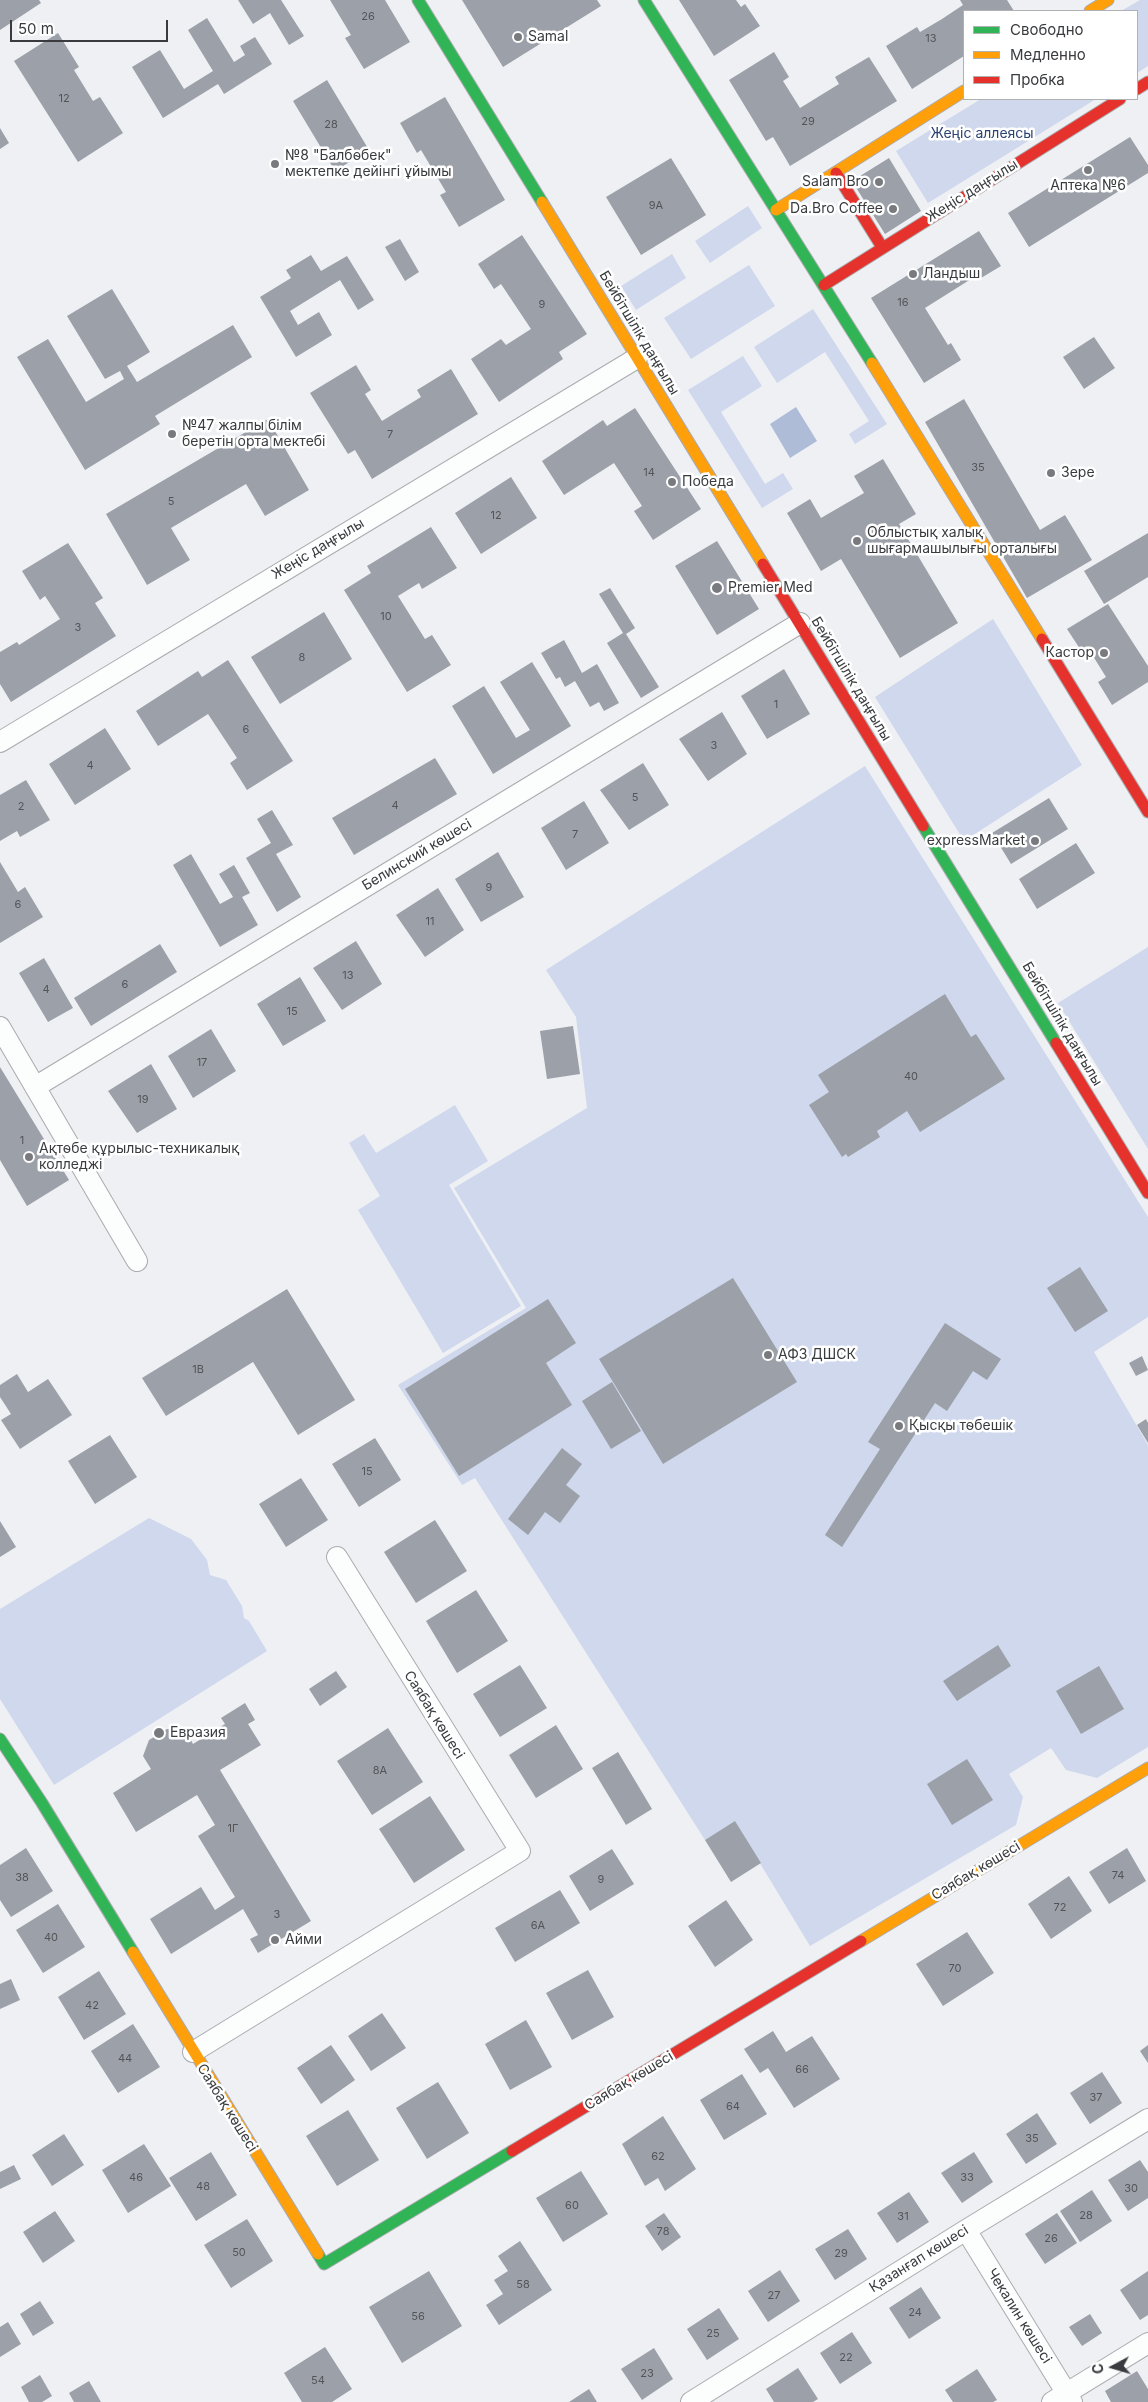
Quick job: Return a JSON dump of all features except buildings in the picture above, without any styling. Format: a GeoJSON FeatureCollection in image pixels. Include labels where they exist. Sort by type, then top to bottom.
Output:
{"type":"FeatureCollection","features":[{"type":"Feature","properties":{"kind":"main road","name":"Бейбітшілік даңғылы"},"geometry":{"type":"LineString","coordinates":[[418,0],[1148,1194]]}},
{"type":"Feature","properties":{"kind":"main road"},"geometry":{"type":"LineString","coordinates":[[644,0],[824,285],[1148,812]]}},
{"type":"Feature","properties":{"kind":"main road"},"geometry":{"type":"LineString","coordinates":[[1092,10],[1108,0]]}},
{"type":"Feature","properties":{"kind":"main road"},"geometry":{"type":"LineString","coordinates":[[776,210],[963,92]]}},
{"type":"Feature","properties":{"kind":"main road","name":"Жеңіс даңғылы"},"geometry":{"type":"LineString","coordinates":[[824,285],[1118,100]]}},
{"type":"Feature","properties":{"kind":"main road"},"geometry":{"type":"LineString","coordinates":[[836,173],[882,247]]}},
{"type":"Feature","properties":{"kind":"main road","name":"Саябақ көшесі"},"geometry":{"type":"LineString","coordinates":[[0,1739],[42,1802],[324,2264],[1148,1768]]}},
{"type":"Feature","properties":{"kind":"street","name":"Жеңіс даңғылы"},"geometry":{"type":"LineString","coordinates":[[0,742],[637,358]]}},
{"type":"Feature","properties":{"kind":"street","name":"Белинский көшесі"},"geometry":{"type":"LineString","coordinates":[[35,1087],[800,623]]}},
{"type":"Feature","properties":{"kind":"street"},"geometry":{"type":"LineString","coordinates":[[0,1027],[137,1261]]}},
{"type":"Feature","properties":{"kind":"street","name":"Саябақ көшесі"},"geometry":{"type":"LineString","coordinates":[[193,2052],[520,1851],[337,1557]]}},
{"type":"Feature","properties":{"kind":"street","name":"Қазанғап көшесі"},"geometry":{"type":"LineString","coordinates":[[691,2402],[1148,2119]]}},
{"type":"Feature","properties":{"kind":"street","name":"Чекалин көшесі"},"geometry":{"type":"LineString","coordinates":[[966,2230],[1063,2399]]}},
{"type":"Feature","properties":{"kind":"street"},"geometry":{"type":"LineString","coordinates":[[1063,2399],[1148,2343]]}},
{"type":"Feature","properties":{"kind":"green space"},"geometry":{"type":"Polygon","coordinates":[[[1140,0],[1148,0],[1148,66],[1138,72],[1138,10],[1123,10],[1140,0]]]}},
{"type":"Feature","properties":{"kind":"green space","name":"Жеңіс аллеясы"},"geometry":{"type":"Polygon","coordinates":[[[979,100],[1094,100],[928,203],[896,151],[979,100]]]}},
{"type":"Feature","properties":{"kind":"green space"},"geometry":{"type":"Polygon","coordinates":[[[748,206],[762,228],[710,263],[695,241],[748,206]]]}},
{"type":"Feature","properties":{"kind":"green space"},"geometry":{"type":"Polygon","coordinates":[[[672,254],[686,278],[636,310],[621,286],[672,254]]]}},
{"type":"Feature","properties":{"kind":"green space"},"geometry":{"type":"Polygon","coordinates":[[[749,265],[775,306],[691,359],[664,318],[749,265]]]}},
{"type":"Feature","properties":{"kind":"green space"},"geometry":{"type":"Polygon","coordinates":[[[813,309],[887,424],[855,444],[849,434],[869,421],[825,352],[777,383],[754,347],[813,309]]]}},
{"type":"Feature","properties":{"kind":"green space"},"geometry":{"type":"Polygon","coordinates":[[[743,356],[762,386],[721,412],[765,484],[783,473],[793,489],[762,508],[688,390],[743,356]]]}},
{"type":"Feature","properties":{"kind":"green space"},"geometry":{"type":"Polygon","coordinates":[[[993,619],[1082,765],[964,841],[875,697],[993,619]]]}},
{"type":"Feature","properties":{"kind":"green space","name":"АФЗ ДШСК"},"geometry":{"type":"Polygon","coordinates":[[[865,766],[1148,1217],[1148,1317],[1094,1352],[1148,1445],[1148,1747],[1097,1778],[1066,1770],[1051,1748],[1009,1774],[1023,1797],[1016,1825],[810,1946],[735,1822],[705,1840],[475,1478],[462,1485],[398,1385],[526,1308],[454,1188],[587,1108],[576,1017],[546,970],[865,766]]]}},
{"type":"Feature","properties":{"kind":"green space"},"geometry":{"type":"Polygon","coordinates":[[[1148,947],[1148,1149],[1058,1003],[1148,947]]]}},
{"type":"Feature","properties":{"kind":"green space"},"geometry":{"type":"Polygon","coordinates":[[[455,1105],[488,1161],[449,1185],[521,1306],[443,1353],[358,1210],[380,1196],[349,1143],[364,1134],[376,1153],[455,1105]]]}},
{"type":"Feature","properties":{"kind":"green space"},"geometry":{"type":"Polygon","coordinates":[[[149,1518],[191,1539],[207,1560],[210,1575],[226,1580],[242,1606],[244,1618],[249,1621],[267,1651],[54,1785],[0,1699],[0,1609],[149,1518]]]}},
{"type":"Feature","properties":{"kind":"shaded area"},"geometry":{"type":"Polygon","coordinates":[[[796,407],[817,441],[790,458],[770,424],[796,407]]]}},
{"type":"Feature","properties":{"kind":"traffic: fast"},"geometry":{"type":"LineString","coordinates":[[418,0],[542,202]]}},
{"type":"Feature","properties":{"kind":"traffic: fast"},"geometry":{"type":"LineString","coordinates":[[644,0],[872,363]]}},
{"type":"Feature","properties":{"kind":"traffic: fast"},"geometry":{"type":"LineString","coordinates":[[923,826],[1056,1043]]}},
{"type":"Feature","properties":{"kind":"traffic: fast"},"geometry":{"type":"LineString","coordinates":[[0,1739],[42,1803],[133,1952]]}},
{"type":"Feature","properties":{"kind":"traffic: fast"},"geometry":{"type":"LineString","coordinates":[[318,2254],[324,2264],[512,2151]]}},
{"type":"Feature","properties":{"kind":"traffic: slow"},"geometry":{"type":"LineString","coordinates":[[1092,10],[1108,0]]}},
{"type":"Feature","properties":{"kind":"traffic: slow"},"geometry":{"type":"LineString","coordinates":[[776,210],[963,92]]}},
{"type":"Feature","properties":{"kind":"traffic: slow"},"geometry":{"type":"LineString","coordinates":[[542,202],[763,564]]}},
{"type":"Feature","properties":{"kind":"traffic: slow"},"geometry":{"type":"LineString","coordinates":[[872,363],[1042,639]]}},
{"type":"Feature","properties":{"kind":"traffic: slow"},"geometry":{"type":"LineString","coordinates":[[861,1941],[1148,1768]]}},
{"type":"Feature","properties":{"kind":"traffic: slow"},"geometry":{"type":"LineString","coordinates":[[133,1952],[318,2254]]}},
{"type":"Feature","properties":{"kind":"traffic: jam"},"geometry":{"type":"LineString","coordinates":[[1138,88],[1148,82]]}},
{"type":"Feature","properties":{"kind":"traffic: jam"},"geometry":{"type":"LineString","coordinates":[[824,285],[1118,100]]}},
{"type":"Feature","properties":{"kind":"traffic: jam"},"geometry":{"type":"LineString","coordinates":[[836,173],[882,247]]}},
{"type":"Feature","properties":{"kind":"traffic: jam"},"geometry":{"type":"LineString","coordinates":[[763,564],[923,826]]}},
{"type":"Feature","properties":{"kind":"traffic: jam"},"geometry":{"type":"LineString","coordinates":[[1042,639],[1148,812]]}},
{"type":"Feature","properties":{"kind":"traffic: jam"},"geometry":{"type":"LineString","coordinates":[[1056,1043],[1148,1193]]}},
{"type":"Feature","properties":{"kind":"traffic: jam"},"geometry":{"type":"LineString","coordinates":[[512,2151],[861,1941]]}},
{"type":"Feature","properties":{"kind":"place","name":"Samal"},"geometry":{"type":"Point","coordinates":[518,37]}},
{"type":"Feature","properties":{"kind":"place","name":"№8 \"Балбөбек\" мектепке дейінгі ұйымы"},"geometry":{"type":"Point","coordinates":[275,164]}},
{"type":"Feature","properties":{"kind":"place","name":"Аптека №6"},"geometry":{"type":"Point","coordinates":[1088,170]}},
{"type":"Feature","properties":{"kind":"place","name":"Salam Bro"},"geometry":{"type":"Point","coordinates":[879,182]}},
{"type":"Feature","properties":{"kind":"place","name":"Da.Bro Coffee"},"geometry":{"type":"Point","coordinates":[893,209]}},
{"type":"Feature","properties":{"kind":"place","name":"Ландыш"},"geometry":{"type":"Point","coordinates":[913,274]}},
{"type":"Feature","properties":{"kind":"place","name":"№47 жалпы білім беретін орта мектебі"},"geometry":{"type":"Point","coordinates":[172,434]}},
{"type":"Feature","properties":{"kind":"place","name":"Зере"},"geometry":{"type":"Point","coordinates":[1051,473]}},
{"type":"Feature","properties":{"kind":"place","name":"Победа"},"geometry":{"type":"Point","coordinates":[672,482]}},
{"type":"Feature","properties":{"kind":"place","name":"Облыстық халық шығармашылығы орталығы"},"geometry":{"type":"Point","coordinates":[857,541]}},
{"type":"Feature","properties":{"kind":"place","name":"Premier Med"},"geometry":{"type":"Point","coordinates":[717,588]}},
{"type":"Feature","properties":{"kind":"place","name":"Кастор"},"geometry":{"type":"Point","coordinates":[1104,653]}},
{"type":"Feature","properties":{"kind":"place","name":"expressMarket"},"geometry":{"type":"Point","coordinates":[1035,841]}},
{"type":"Feature","properties":{"kind":"place","name":"Ақтөбе құрылыс-техникалық колледжі"},"geometry":{"type":"Point","coordinates":[29,1157]}},
{"type":"Feature","properties":{"kind":"place","name":"АФЗ ДШСК"},"geometry":{"type":"Point","coordinates":[768,1355]}},
{"type":"Feature","properties":{"kind":"place","name":"Қысқы төбешік"},"geometry":{"type":"Point","coordinates":[899,1426]}},
{"type":"Feature","properties":{"kind":"place","name":"Евразия"},"geometry":{"type":"Point","coordinates":[159,1733]}},
{"type":"Feature","properties":{"kind":"place","name":"Айми"},"geometry":{"type":"Point","coordinates":[275,1940]}}]}
